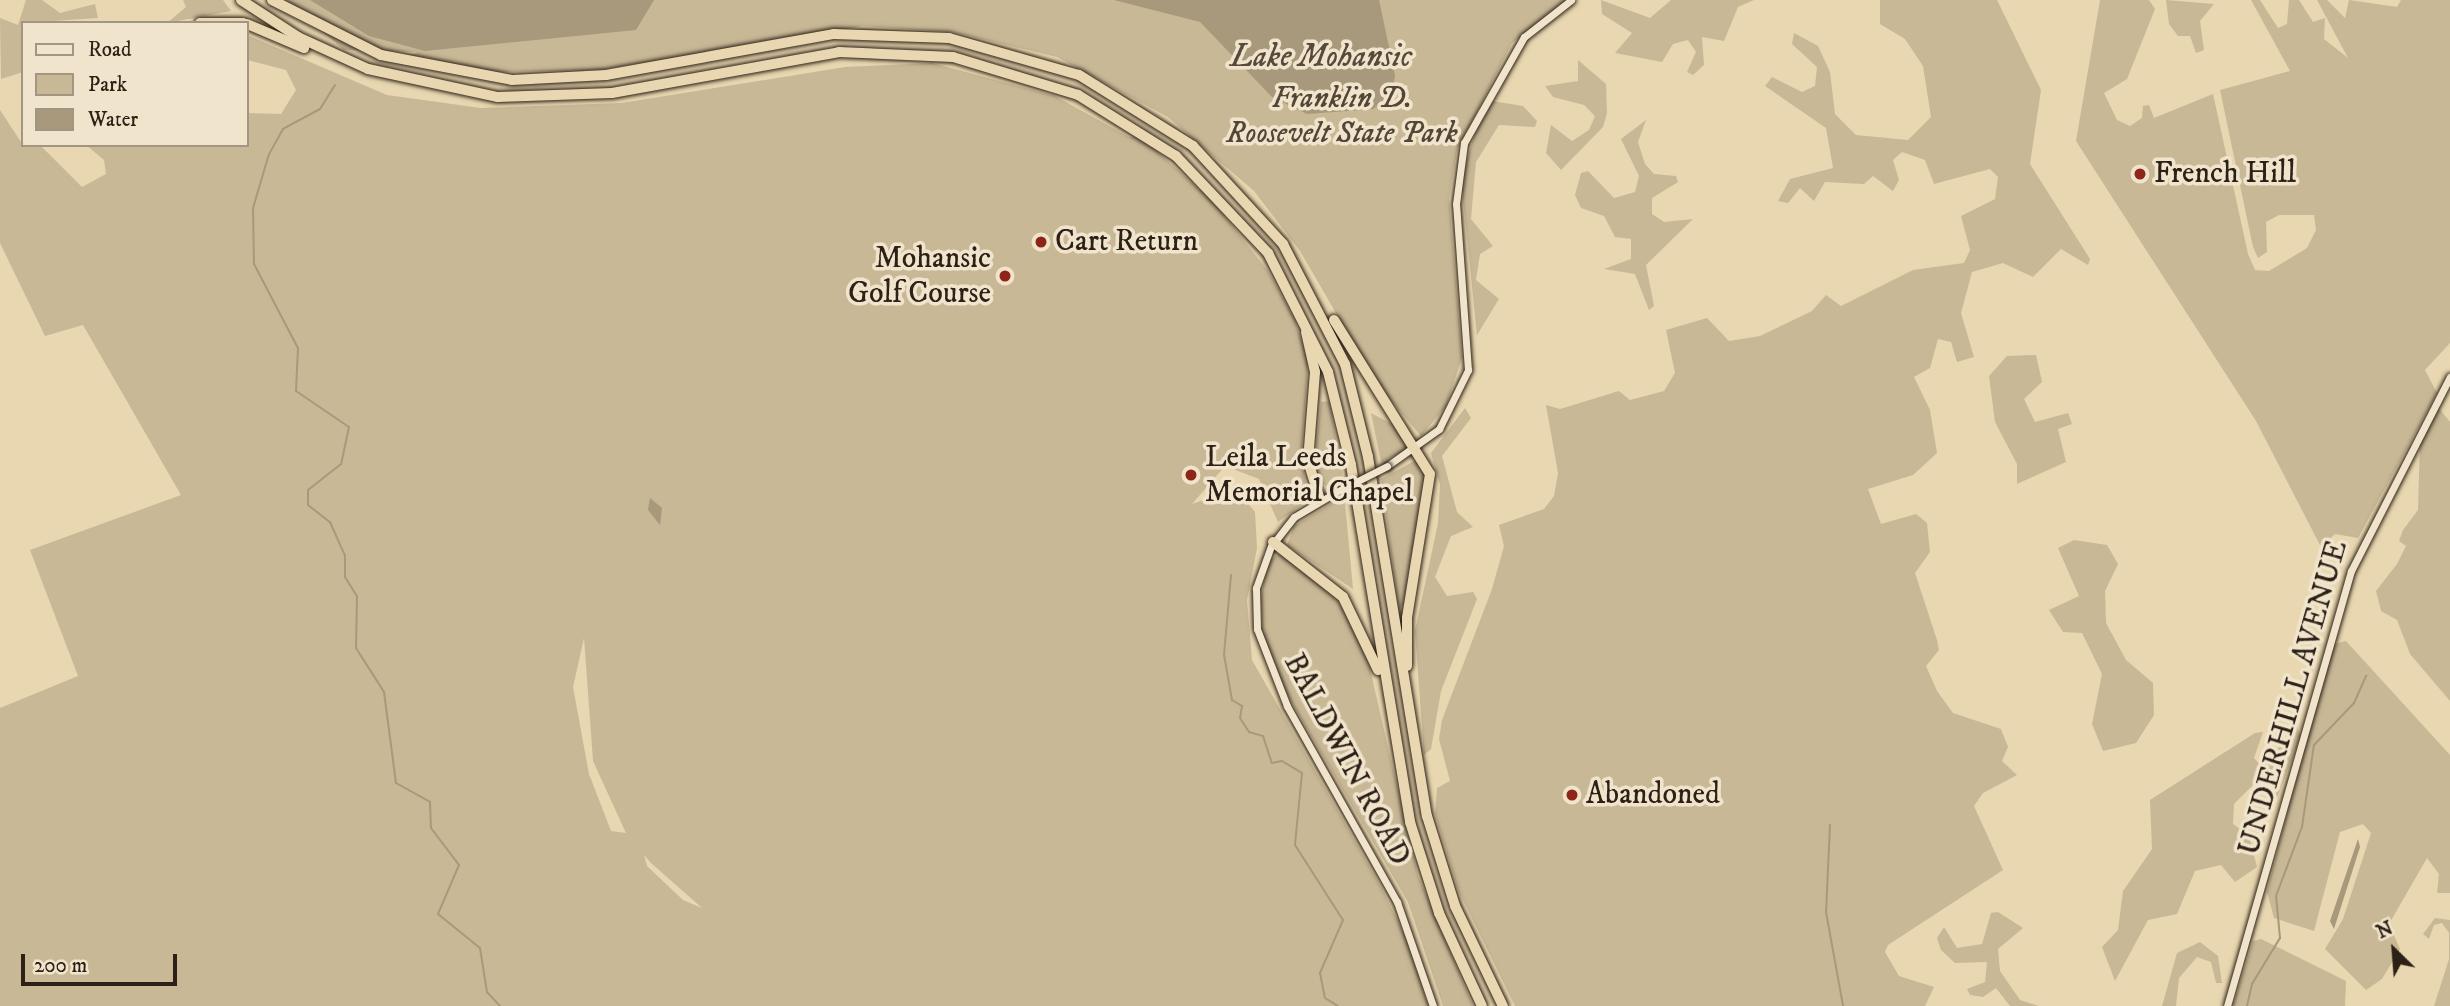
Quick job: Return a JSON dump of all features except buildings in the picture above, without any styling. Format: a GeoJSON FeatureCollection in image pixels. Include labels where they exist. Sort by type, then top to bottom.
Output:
{"type":"FeatureCollection","features":[{"type":"Feature","properties":{"kind":"highway"},"geometry":{"type":"LineString","coordinates":[[241,0],[298,37],[368,69]]}},
{"type":"Feature","properties":{"kind":"highway"},"geometry":{"type":"LineString","coordinates":[[272,0],[381,55],[512,80],[607,75],[853,33],[987,44],[1079,75],[1154,117],[1221,171],[1283,244],[1419,448],[1432,488],[1406,627],[1410,722]]}},
{"type":"Feature","properties":{"kind":"highway"},"geometry":{"type":"LineString","coordinates":[[248,24],[368,69],[460,93],[537,99],[621,92],[839,52],[914,52],[990,64],[1079,95],[1161,145],[1232,208],[1288,285],[1322,354],[1344,427],[1393,728]]}},
{"type":"Feature","properties":{"kind":"highway"},"geometry":{"type":"LineString","coordinates":[[1283,244],[1322,311],[1356,400],[1410,722],[1443,870],[1503,1006]]}},
{"type":"Feature","properties":{"kind":"highway"},"geometry":{"type":"LineString","coordinates":[[1288,285],[1314,358],[1308,457],[1320,500]]}},
{"type":"Feature","properties":{"kind":"highway"},"geometry":{"type":"LineString","coordinates":[[1273,542],[1322,575],[1355,613],[1374,655],[1393,728],[1423,868],[1482,1006]]}},
{"type":"Feature","properties":{"kind":"street","name":"BALDWIN ROAD"},"geometry":{"type":"LineString","coordinates":[[1433,1006],[1397,902],[1265,656],[1255,595],[1273,542],[1294,517],[1320,500],[1419,448],[1446,419],[1466,376],[1470,343],[1456,204],[1461,155],[1524,37],[1571,0]]}},
{"type":"Feature","properties":{"kind":"street","name":"UNDERHILL AVENUE"},"geometry":{"type":"LineString","coordinates":[[2227,1006],[2351,571],[2450,377]]}},
{"type":"Feature","properties":{"kind":"green space"},"geometry":{"type":"Polygon","coordinates":[[[26,0],[42,0],[60,13],[95,4],[98,18],[21,21],[21,73],[1,79],[0,18],[18,25],[26,0]]]}},
{"type":"Feature","properties":{"kind":"green space"},"geometry":{"type":"Polygon","coordinates":[[[183,0],[223,0],[231,11],[169,21],[186,7],[183,0]]]}},
{"type":"Feature","properties":{"kind":"green space","name":"Franklin D. Roosevelt State Park"},"geometry":{"type":"Polygon","coordinates":[[[286,0],[1568,0],[1512,43],[1457,150],[1449,199],[1462,358],[1446,406],[1421,436],[1377,384],[1300,251],[1254,191],[1168,117],[1057,57],[953,32],[863,26],[600,70],[495,72],[411,55],[418,52],[344,50],[286,0]]]}},
{"type":"Feature","properties":{"kind":"green space"},"geometry":{"type":"Polygon","coordinates":[[[1601,0],[1650,18],[1671,0],[1754,0],[1738,7],[1724,41],[1702,37],[1704,65],[1693,75],[1687,72],[1696,52],[1688,40],[1673,44],[1662,62],[1615,53],[1632,33],[1602,14],[1601,0]]]}},
{"type":"Feature","properties":{"kind":"green space"},"geometry":{"type":"Polygon","coordinates":[[[1880,0],[1997,0],[2041,90],[2030,164],[2090,259],[2088,265],[2061,249],[2033,277],[2003,263],[1972,272],[1961,313],[1974,357],[1957,362],[1951,342],[1938,339],[1930,368],[1914,377],[1930,410],[1937,453],[1913,475],[1868,489],[1881,524],[1916,514],[1927,523],[1930,552],[1915,573],[1939,650],[1926,666],[1937,691],[1953,713],[2001,729],[2008,747],[2002,761],[2017,775],[1983,793],[1974,806],[2003,870],[1888,945],[1885,952],[1899,976],[1934,987],[1925,1006],[1515,1006],[1459,892],[1435,814],[1437,788],[1450,781],[1439,739],[1442,720],[1492,589],[1504,546],[1499,525],[1544,509],[1554,496],[1558,473],[1546,405],[1560,409],[1619,391],[1630,400],[1664,391],[1675,373],[1666,330],[1707,318],[1729,341],[1760,336],[1812,311],[1826,295],[1841,306],[1913,270],[1964,263],[1970,250],[1961,216],[1995,199],[1998,177],[1990,169],[1934,184],[1925,160],[1902,152],[1893,160],[1899,180],[1893,191],[1873,176],[1864,184],[1825,182],[1814,201],[1800,188],[1788,203],[1778,201],[1790,179],[1833,168],[1826,128],[1765,86],[1772,77],[1802,92],[1815,86],[1817,67],[1792,44],[1794,33],[1818,46],[1830,72],[1835,114],[1856,135],[1908,140],[1931,117],[1923,66],[1905,39],[1880,24],[1880,0]]]}},
{"type":"Feature","properties":{"kind":"green space"},"geometry":{"type":"Polygon","coordinates":[[[2100,0],[2149,0],[2155,9],[2127,79],[2104,93],[2117,120],[2130,126],[2142,118],[2143,106],[2149,105],[2154,118],[2213,94],[2248,254],[2255,270],[2269,271],[2307,248],[2316,230],[2314,215],[2279,215],[2266,222],[2267,252],[2258,258],[2253,247],[2220,90],[2290,71],[2251,0],[2260,0],[2278,28],[2287,24],[2289,0],[2299,0],[2313,22],[2325,18],[2324,39],[2348,58],[2317,0],[2327,0],[2345,18],[2349,0],[2397,7],[2401,0],[2450,0],[2450,343],[2425,370],[2437,393],[2358,538],[2335,534],[2321,547],[2256,421],[2076,141],[2100,0]]]}},
{"type":"Feature","properties":{"kind":"green space"},"geometry":{"type":"Polygon","coordinates":[[[2166,0],[2214,4],[2200,21],[2204,50],[2196,53],[2190,36],[2178,36],[2169,24],[2166,0]]]}},
{"type":"Feature","properties":{"kind":"green space"},"geometry":{"type":"Polygon","coordinates":[[[248,35],[387,95],[481,108],[622,103],[845,67],[932,63],[1055,96],[1129,137],[1140,136],[1213,202],[1268,271],[1295,320],[1308,361],[1301,459],[1307,490],[1301,505],[1278,522],[1259,479],[1225,466],[1192,504],[1236,489],[1255,512],[1257,548],[1247,600],[1252,660],[1381,887],[1409,944],[1428,1006],[0,1006],[0,708],[78,676],[30,550],[181,495],[83,325],[45,336],[0,243],[0,110],[21,142],[21,147],[42,147],[82,187],[106,174],[104,160],[88,147],[248,147],[248,113],[281,114],[296,90],[286,70],[248,60],[248,35]],[[584,638],[573,687],[589,774],[611,831],[626,833],[593,761],[584,638]],[[644,855],[647,866],[683,900],[702,908],[644,855]]]}},
{"type":"Feature","properties":{"kind":"green space"},"geometry":{"type":"Polygon","coordinates":[[[1578,60],[1606,84],[1607,113],[1603,127],[1561,170],[1546,153],[1551,125],[1572,141],[1589,130],[1595,116],[1584,105],[1553,97],[1545,86],[1578,81],[1578,60]]]}},
{"type":"Feature","properties":{"kind":"green space"},"geometry":{"type":"Polygon","coordinates":[[[1492,101],[1523,106],[1537,121],[1535,127],[1499,125],[1476,162],[1471,219],[1493,246],[1480,254],[1476,280],[1499,299],[1477,335],[1461,180],[1478,123],[1492,101]]]}},
{"type":"Feature","properties":{"kind":"green space"},"geometry":{"type":"Polygon","coordinates":[[[1646,120],[1638,142],[1645,164],[1654,174],[1676,176],[1678,182],[1652,198],[1652,214],[1664,222],[1693,219],[1646,265],[1654,306],[1649,310],[1635,274],[1604,269],[1631,259],[1631,239],[1615,237],[1604,216],[1581,208],[1575,195],[1581,173],[1588,171],[1614,198],[1635,192],[1639,176],[1621,139],[1646,120]]]}},
{"type":"Feature","properties":{"kind":"green space"},"geometry":{"type":"Polygon","coordinates":[[[2036,355],[2042,382],[2024,399],[2035,422],[2068,413],[2072,424],[2058,429],[2066,462],[2017,484],[2017,464],[1995,422],[1989,376],[2007,356],[2036,355]]]}},
{"type":"Feature","properties":{"kind":"green space"},"geometry":{"type":"Polygon","coordinates":[[[1329,401],[1343,478],[1326,486],[1318,479],[1315,458],[1321,402],[1329,401]]]}},
{"type":"Feature","properties":{"kind":"green space"},"geometry":{"type":"Polygon","coordinates":[[[2438,407],[2450,422],[2450,701],[2410,654],[2397,620],[2381,611],[2376,591],[2397,564],[2406,546],[2399,541],[2403,530],[2418,510],[2420,438],[2438,407]]]}},
{"type":"Feature","properties":{"kind":"green space"},"geometry":{"type":"Polygon","coordinates":[[[1465,408],[1471,418],[1442,456],[1457,512],[1473,527],[1451,536],[1435,577],[1447,596],[1473,592],[1477,599],[1441,691],[1431,749],[1424,755],[1415,631],[1438,523],[1440,485],[1431,453],[1465,408]]]}},
{"type":"Feature","properties":{"kind":"green space"},"geometry":{"type":"Polygon","coordinates":[[[1371,413],[1394,425],[1408,443],[1404,451],[1381,462],[1371,413]]]}},
{"type":"Feature","properties":{"kind":"green space"},"geometry":{"type":"Polygon","coordinates":[[[1418,459],[1426,477],[1407,601],[1399,609],[1381,479],[1418,459]]]}},
{"type":"Feature","properties":{"kind":"green space"},"geometry":{"type":"Polygon","coordinates":[[[1341,498],[1345,503],[1353,589],[1287,545],[1294,526],[1341,498]]]}},
{"type":"Feature","properties":{"kind":"green space"},"geometry":{"type":"Polygon","coordinates":[[[2074,540],[2107,545],[2118,564],[2105,591],[2106,623],[2126,660],[2153,683],[2154,715],[2136,743],[2103,751],[2092,724],[2102,674],[2082,633],[2063,632],[2049,610],[2079,596],[2058,548],[2074,540]]]}},
{"type":"Feature","properties":{"kind":"green space"},"geometry":{"type":"Polygon","coordinates":[[[1279,554],[1329,589],[1363,639],[1418,876],[1473,1006],[1443,1006],[1408,902],[1283,687],[1263,638],[1261,598],[1268,561],[1279,554]]]}},
{"type":"Feature","properties":{"kind":"green space"},"geometry":{"type":"Polygon","coordinates":[[[2346,641],[2450,755],[2450,893],[2437,893],[2439,874],[2427,858],[2389,924],[2400,949],[2382,979],[2366,990],[2325,949],[2343,919],[2371,833],[2363,824],[2340,832],[2314,931],[2274,918],[2267,892],[2323,674],[2335,644],[2346,641]]]}},
{"type":"Feature","properties":{"kind":"green space"},"geometry":{"type":"Polygon","coordinates":[[[2296,725],[2301,736],[2277,798],[2258,780],[2234,804],[2233,824],[2249,836],[2257,867],[2235,882],[2221,865],[2195,871],[2177,914],[2148,920],[2115,981],[2102,947],[2118,930],[2123,891],[2152,849],[2150,800],[2255,733],[2263,732],[2254,758],[2263,768],[2296,725]]]}},
{"type":"Feature","properties":{"kind":"green space"},"geometry":{"type":"Polygon","coordinates":[[[1998,912],[2023,928],[1998,949],[2000,971],[2020,1000],[2039,1006],[2010,1006],[1996,988],[1983,997],[1970,995],[1967,989],[1985,982],[1987,962],[1955,963],[1941,950],[1937,938],[1944,927],[1957,948],[1982,944],[1991,913],[1998,912]]]}},
{"type":"Feature","properties":{"kind":"green space"},"geometry":{"type":"Polygon","coordinates":[[[2435,918],[2450,920],[2450,1006],[2434,1006],[2449,959],[2449,933],[2442,923],[2434,925],[2429,939],[2423,934],[2435,918]]]}},
{"type":"Feature","properties":{"kind":"green space"},"geometry":{"type":"Polygon","coordinates":[[[2261,939],[2346,981],[2345,1006],[2233,1006],[2253,941],[2261,939]]]}},
{"type":"Feature","properties":{"kind":"green space"},"geometry":{"type":"Polygon","coordinates":[[[2200,942],[2218,956],[2222,983],[2216,983],[2211,962],[2197,957],[2179,978],[2176,1006],[2162,1006],[2177,953],[2200,942]]]}},
{"type":"Feature","properties":{"kind":"water"},"geometry":{"type":"Polygon","coordinates":[[[310,0],[654,0],[636,30],[425,51],[369,36],[310,0]]]}},
{"type":"Feature","properties":{"kind":"water","name":"Lake Mohansic"},"geometry":{"type":"Polygon","coordinates":[[[1114,0],[1379,0],[1395,75],[1392,96],[1373,109],[1307,114],[1272,97],[1200,22],[1114,0]]]}},
{"type":"Feature","properties":{"kind":"water"},"geometry":{"type":"Polygon","coordinates":[[[650,498],[662,508],[660,525],[648,510],[650,498]]]}},
{"type":"Feature","properties":{"kind":"water"},"geometry":{"type":"Polygon","coordinates":[[[2358,839],[2360,847],[2334,929],[2330,921],[2358,839]]]}},
{"type":"Feature","properties":{"kind":"waterway"},"geometry":{"type":"LineString","coordinates":[[335,85],[320,109],[283,129],[269,154],[253,208],[254,264],[298,348],[296,391],[349,427],[341,464],[308,490],[308,505],[330,522],[345,555],[345,577],[357,596],[356,648],[384,692],[396,783],[430,802],[431,828],[459,865],[438,914],[480,948],[487,992],[500,1006]]}},
{"type":"Feature","properties":{"kind":"waterway"},"geometry":{"type":"LineString","coordinates":[[1231,575],[1224,655],[1232,700],[1242,706],[1240,718],[1249,732],[1263,736],[1272,763],[1282,761],[1302,773],[1295,845],[1343,920],[1320,973],[1325,998],[1338,1006]]}},
{"type":"Feature","properties":{"kind":"waterway"},"geometry":{"type":"LineString","coordinates":[[2247,1006],[2252,984],[2280,938],[2276,896],[2302,827],[2314,745],[2354,703],[2366,676]]}},
{"type":"Feature","properties":{"kind":"waterway"},"geometry":{"type":"LineString","coordinates":[[1830,825],[1826,912],[1843,1006]]}},
{"type":"Feature","properties":{"kind":"place","name":"French Hill"},"geometry":{"type":"Point","coordinates":[2140,174]}},
{"type":"Feature","properties":{"kind":"place","name":"Cart Return"},"geometry":{"type":"Point","coordinates":[1041,242]}},
{"type":"Feature","properties":{"kind":"place","name":"Mohansic Golf Course"},"geometry":{"type":"Point","coordinates":[1005,276]}},
{"type":"Feature","properties":{"kind":"place","name":"Leila Leeds Memorial Chapel"},"geometry":{"type":"Point","coordinates":[1191,475]}},
{"type":"Feature","properties":{"kind":"place","name":"Abandoned"},"geometry":{"type":"Point","coordinates":[1572,795]}}]}
